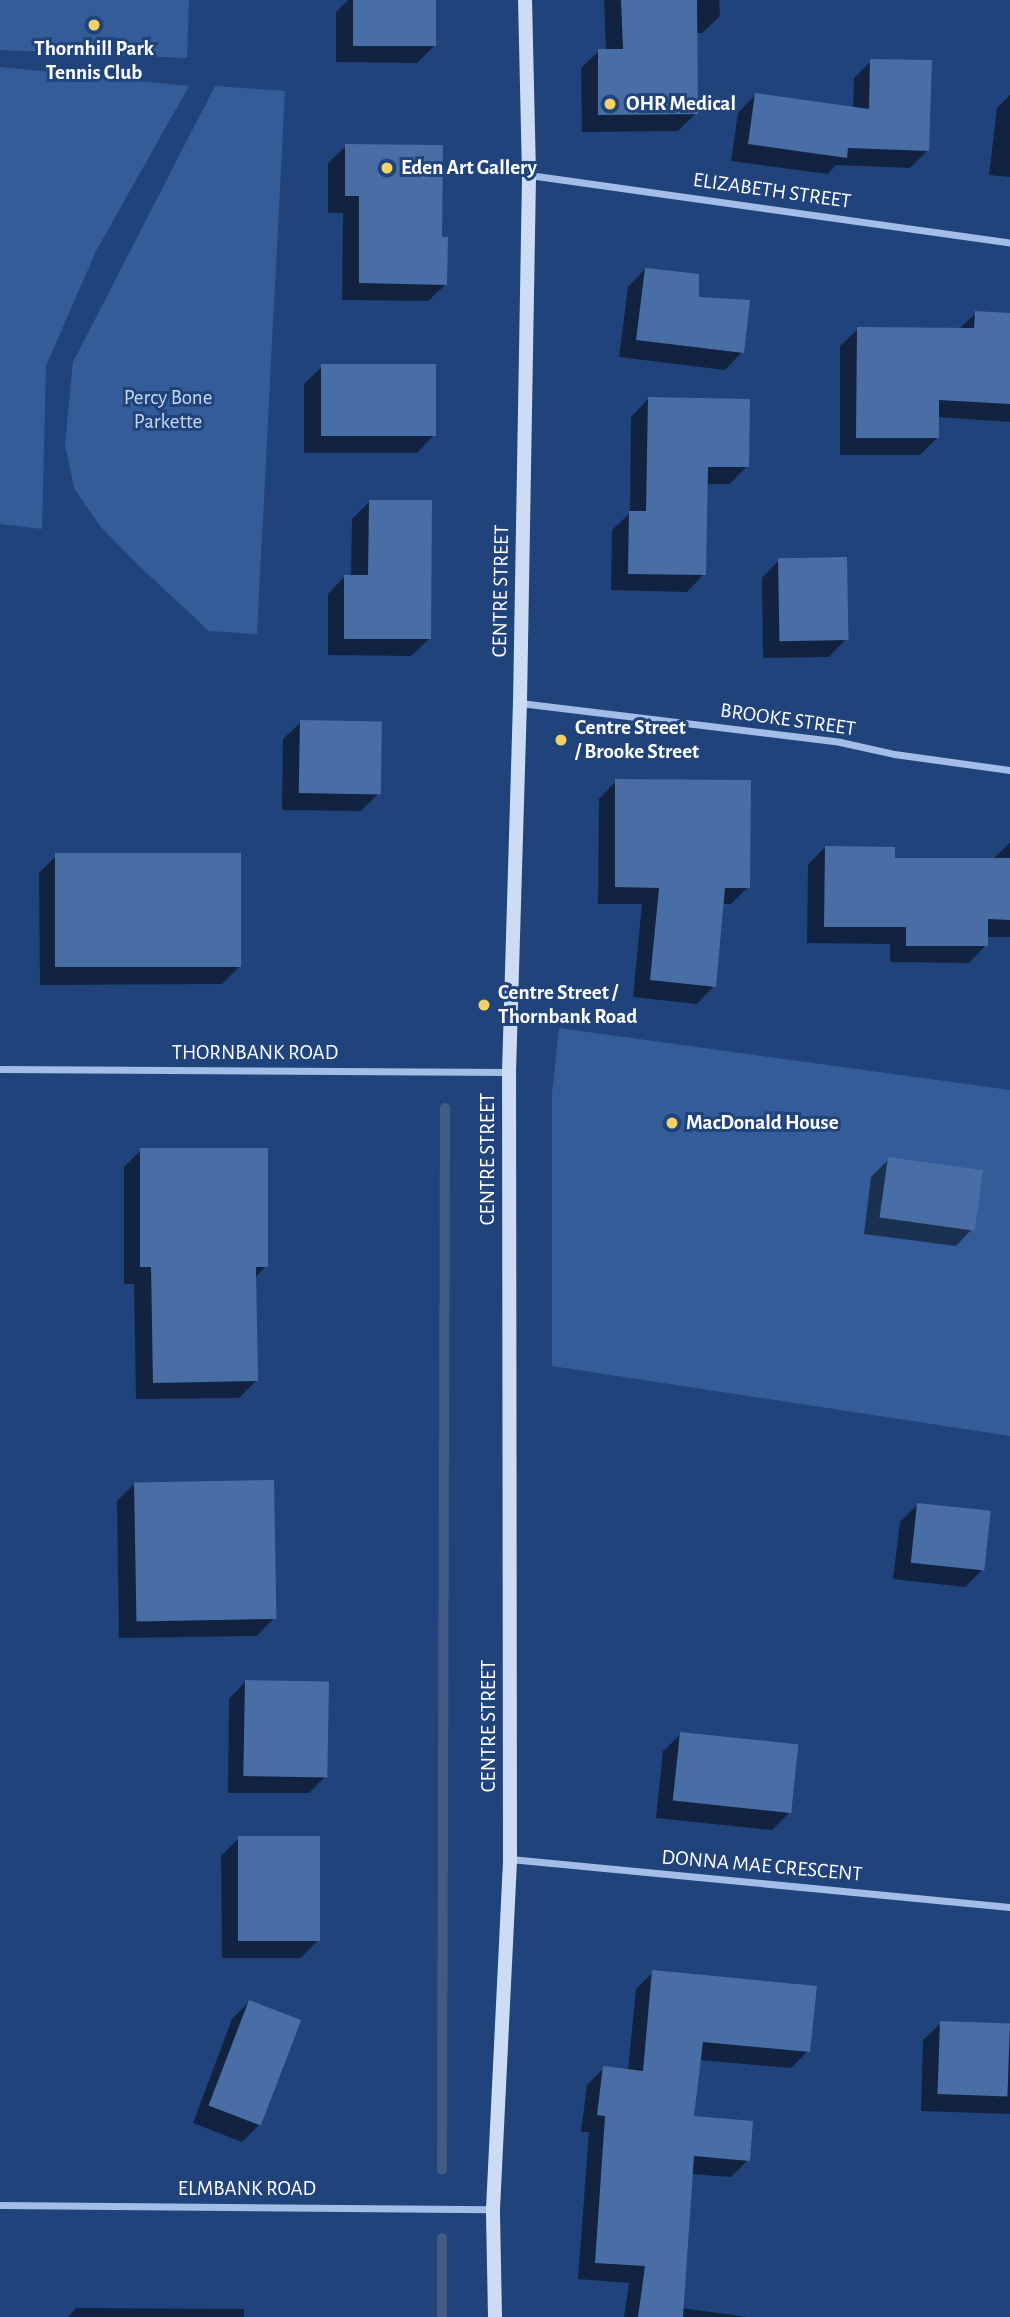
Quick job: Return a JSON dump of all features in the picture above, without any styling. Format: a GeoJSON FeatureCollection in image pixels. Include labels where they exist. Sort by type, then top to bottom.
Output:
{"type":"FeatureCollection","features":[{"type":"Feature","properties":{"kind":"main road","name":"CENTRE STREET"},"geometry":{"type":"LineString","coordinates":[[495,2317],[493,2209],[510,1859],[509,1072],[520,703],[529,175],[526,0]]}},
{"type":"Feature","properties":{"kind":"street","name":"ELIZABETH STREET"},"geometry":{"type":"LineString","coordinates":[[529,175],[1010,243]]}},
{"type":"Feature","properties":{"kind":"street","name":"BROOKE STREET"},"geometry":{"type":"LineString","coordinates":[[520,703],[840,743],[894,754],[1010,770]]}},
{"type":"Feature","properties":{"kind":"street","name":"THORNBANK ROAD"},"geometry":{"type":"LineString","coordinates":[[0,1069],[509,1072]]}},
{"type":"Feature","properties":{"kind":"street","name":"DONNA MAE CRESCENT"},"geometry":{"type":"LineString","coordinates":[[510,1859],[1010,1907]]}},
{"type":"Feature","properties":{"kind":"street","name":"ELMBANK ROAD"},"geometry":{"type":"LineString","coordinates":[[0,2205],[493,2209]]}},
{"type":"Feature","properties":{"kind":"green space","name":"Thornhill Park Tennis Club"},"geometry":{"type":"Polygon","coordinates":[[[0,0],[189,0],[187,58],[0,50],[0,0]]]}},
{"type":"Feature","properties":{"kind":"green space"},"geometry":{"type":"Polygon","coordinates":[[[0,67],[189,86],[96,251],[46,366],[42,529],[0,524],[0,67]]]}},
{"type":"Feature","properties":{"kind":"green space","name":"Percy Bone Parkette"},"geometry":{"type":"Polygon","coordinates":[[[215,86],[285,91],[257,634],[209,631],[136,563],[100,526],[74,488],[65,444],[73,362],[215,86]]]}},
{"type":"Feature","properties":{"kind":"green space"},"geometry":{"type":"Polygon","coordinates":[[[559,1028],[1010,1090],[1010,1436],[552,1366],[552,1093],[559,1028]]]}},
{"type":"Feature","properties":{"kind":"building"},"geometry":{"type":"Polygon","coordinates":[[[353,0],[436,0],[436,46],[353,46],[353,0]]]}},
{"type":"Feature","properties":{"kind":"building"},"geometry":{"type":"Polygon","coordinates":[[[621,0],[697,0],[698,114],[598,115],[598,49],[623,49],[621,0]]]}},
{"type":"Feature","properties":{"kind":"building"},"geometry":{"type":"Polygon","coordinates":[[[870,59],[932,60],[929,151],[848,148],[847,158],[748,144],[755,93],[869,109],[870,59]]]}},
{"type":"Feature","properties":{"kind":"building"},"geometry":{"type":"Polygon","coordinates":[[[345,144],[443,145],[442,237],[448,237],[447,285],[359,283],[359,196],[345,196],[345,144]]]}},
{"type":"Feature","properties":{"kind":"building"},"geometry":{"type":"Polygon","coordinates":[[[645,268],[699,274],[699,297],[750,300],[744,353],[636,340],[645,268]]]}},
{"type":"Feature","properties":{"kind":"building"},"geometry":{"type":"Polygon","coordinates":[[[975,311],[1010,313],[1010,404],[939,400],[939,438],[856,438],[857,327],[974,328],[975,311]]]}},
{"type":"Feature","properties":{"kind":"building"},"geometry":{"type":"Polygon","coordinates":[[[321,364],[436,364],[436,436],[321,436],[321,364]]]}},
{"type":"Feature","properties":{"kind":"building"},"geometry":{"type":"Polygon","coordinates":[[[648,397],[750,399],[749,467],[708,467],[706,575],[628,574],[629,511],[646,511],[648,397]]]}},
{"type":"Feature","properties":{"kind":"building"},"geometry":{"type":"Polygon","coordinates":[[[369,500],[432,500],[431,639],[344,639],[344,575],[368,575],[369,500]]]}},
{"type":"Feature","properties":{"kind":"building"},"geometry":{"type":"Polygon","coordinates":[[[847,557],[848,640],[779,641],[778,558],[847,557]]]}},
{"type":"Feature","properties":{"kind":"building"},"geometry":{"type":"Polygon","coordinates":[[[300,720],[382,721],[381,794],[299,793],[300,720]]]}},
{"type":"Feature","properties":{"kind":"building"},"geometry":{"type":"Polygon","coordinates":[[[615,779],[751,780],[750,888],[725,888],[716,987],[650,980],[659,888],[615,887],[615,779]]]}},
{"type":"Feature","properties":{"kind":"building"},"geometry":{"type":"Polygon","coordinates":[[[825,846],[895,847],[895,858],[1010,858],[1010,920],[988,919],[988,946],[906,946],[906,927],[824,927],[825,846]]]}},
{"type":"Feature","properties":{"kind":"building"},"geometry":{"type":"Polygon","coordinates":[[[55,853],[241,853],[241,967],[55,967],[55,853]]]}},
{"type":"Feature","properties":{"kind":"building"},"geometry":{"type":"Polygon","coordinates":[[[140,1148],[268,1148],[268,1267],[256,1267],[258,1381],[153,1383],[151,1267],[140,1267],[140,1148]]]}},
{"type":"Feature","properties":{"kind":"building"},"geometry":{"type":"Polygon","coordinates":[[[888,1157],[983,1170],[975,1231],[880,1217],[888,1157]]]}},
{"type":"Feature","properties":{"kind":"building"},"geometry":{"type":"Polygon","coordinates":[[[274,1480],[276,1619],[136,1621],[134,1482],[274,1480]]]}},
{"type":"Feature","properties":{"kind":"building"},"geometry":{"type":"Polygon","coordinates":[[[917,1503],[991,1511],[984,1570],[911,1563],[917,1503]]]}},
{"type":"Feature","properties":{"kind":"building"},"geometry":{"type":"Polygon","coordinates":[[[245,1680],[329,1681],[327,1777],[243,1776],[245,1680]]]}},
{"type":"Feature","properties":{"kind":"building"},"geometry":{"type":"Polygon","coordinates":[[[680,1732],[798,1744],[791,1813],[673,1801],[680,1732]]]}},
{"type":"Feature","properties":{"kind":"building"},"geometry":{"type":"Polygon","coordinates":[[[238,1836],[320,1836],[320,1941],[238,1941],[238,1836]]]}},
{"type":"Feature","properties":{"kind":"building"},"geometry":{"type":"Polygon","coordinates":[[[652,1970],[817,1986],[810,2052],[703,2042],[694,2116],[753,2121],[750,2161],[694,2156],[683,2317],[638,2317],[645,2266],[595,2263],[605,2116],[597,2115],[603,2066],[643,2071],[652,1970]]]}},
{"type":"Feature","properties":{"kind":"building"},"geometry":{"type":"Polygon","coordinates":[[[249,2000],[301,2020],[261,2126],[209,2105],[249,2000]]]}},
{"type":"Feature","properties":{"kind":"building"},"geometry":{"type":"Polygon","coordinates":[[[940,2021],[1010,2023],[1007,2096],[937,2094],[940,2021]]]}},
{"type":"Feature","properties":{"kind":"waterway"},"geometry":{"type":"LineString","coordinates":[[442,2170],[445,1108]]}},
{"type":"Feature","properties":{"kind":"waterway"},"geometry":{"type":"LineString","coordinates":[[442,2238],[442,2317]]}},
{"type":"Feature","properties":{"kind":"place","name":"Thornhill Park Tennis Club"},"geometry":{"type":"Point","coordinates":[94,25]}},
{"type":"Feature","properties":{"kind":"place","name":"OHR Medical"},"geometry":{"type":"Point","coordinates":[610,104]}},
{"type":"Feature","properties":{"kind":"place","name":"Eden Art Gallery"},"geometry":{"type":"Point","coordinates":[387,168]}},
{"type":"Feature","properties":{"kind":"place","name":"Centre Street / Brooke Street"},"geometry":{"type":"Point","coordinates":[561,740]}},
{"type":"Feature","properties":{"kind":"place","name":"Centre Street / Thornbank Road"},"geometry":{"type":"Point","coordinates":[484,1005]}},
{"type":"Feature","properties":{"kind":"place","name":"MacDonald House"},"geometry":{"type":"Point","coordinates":[672,1123]}}]}
